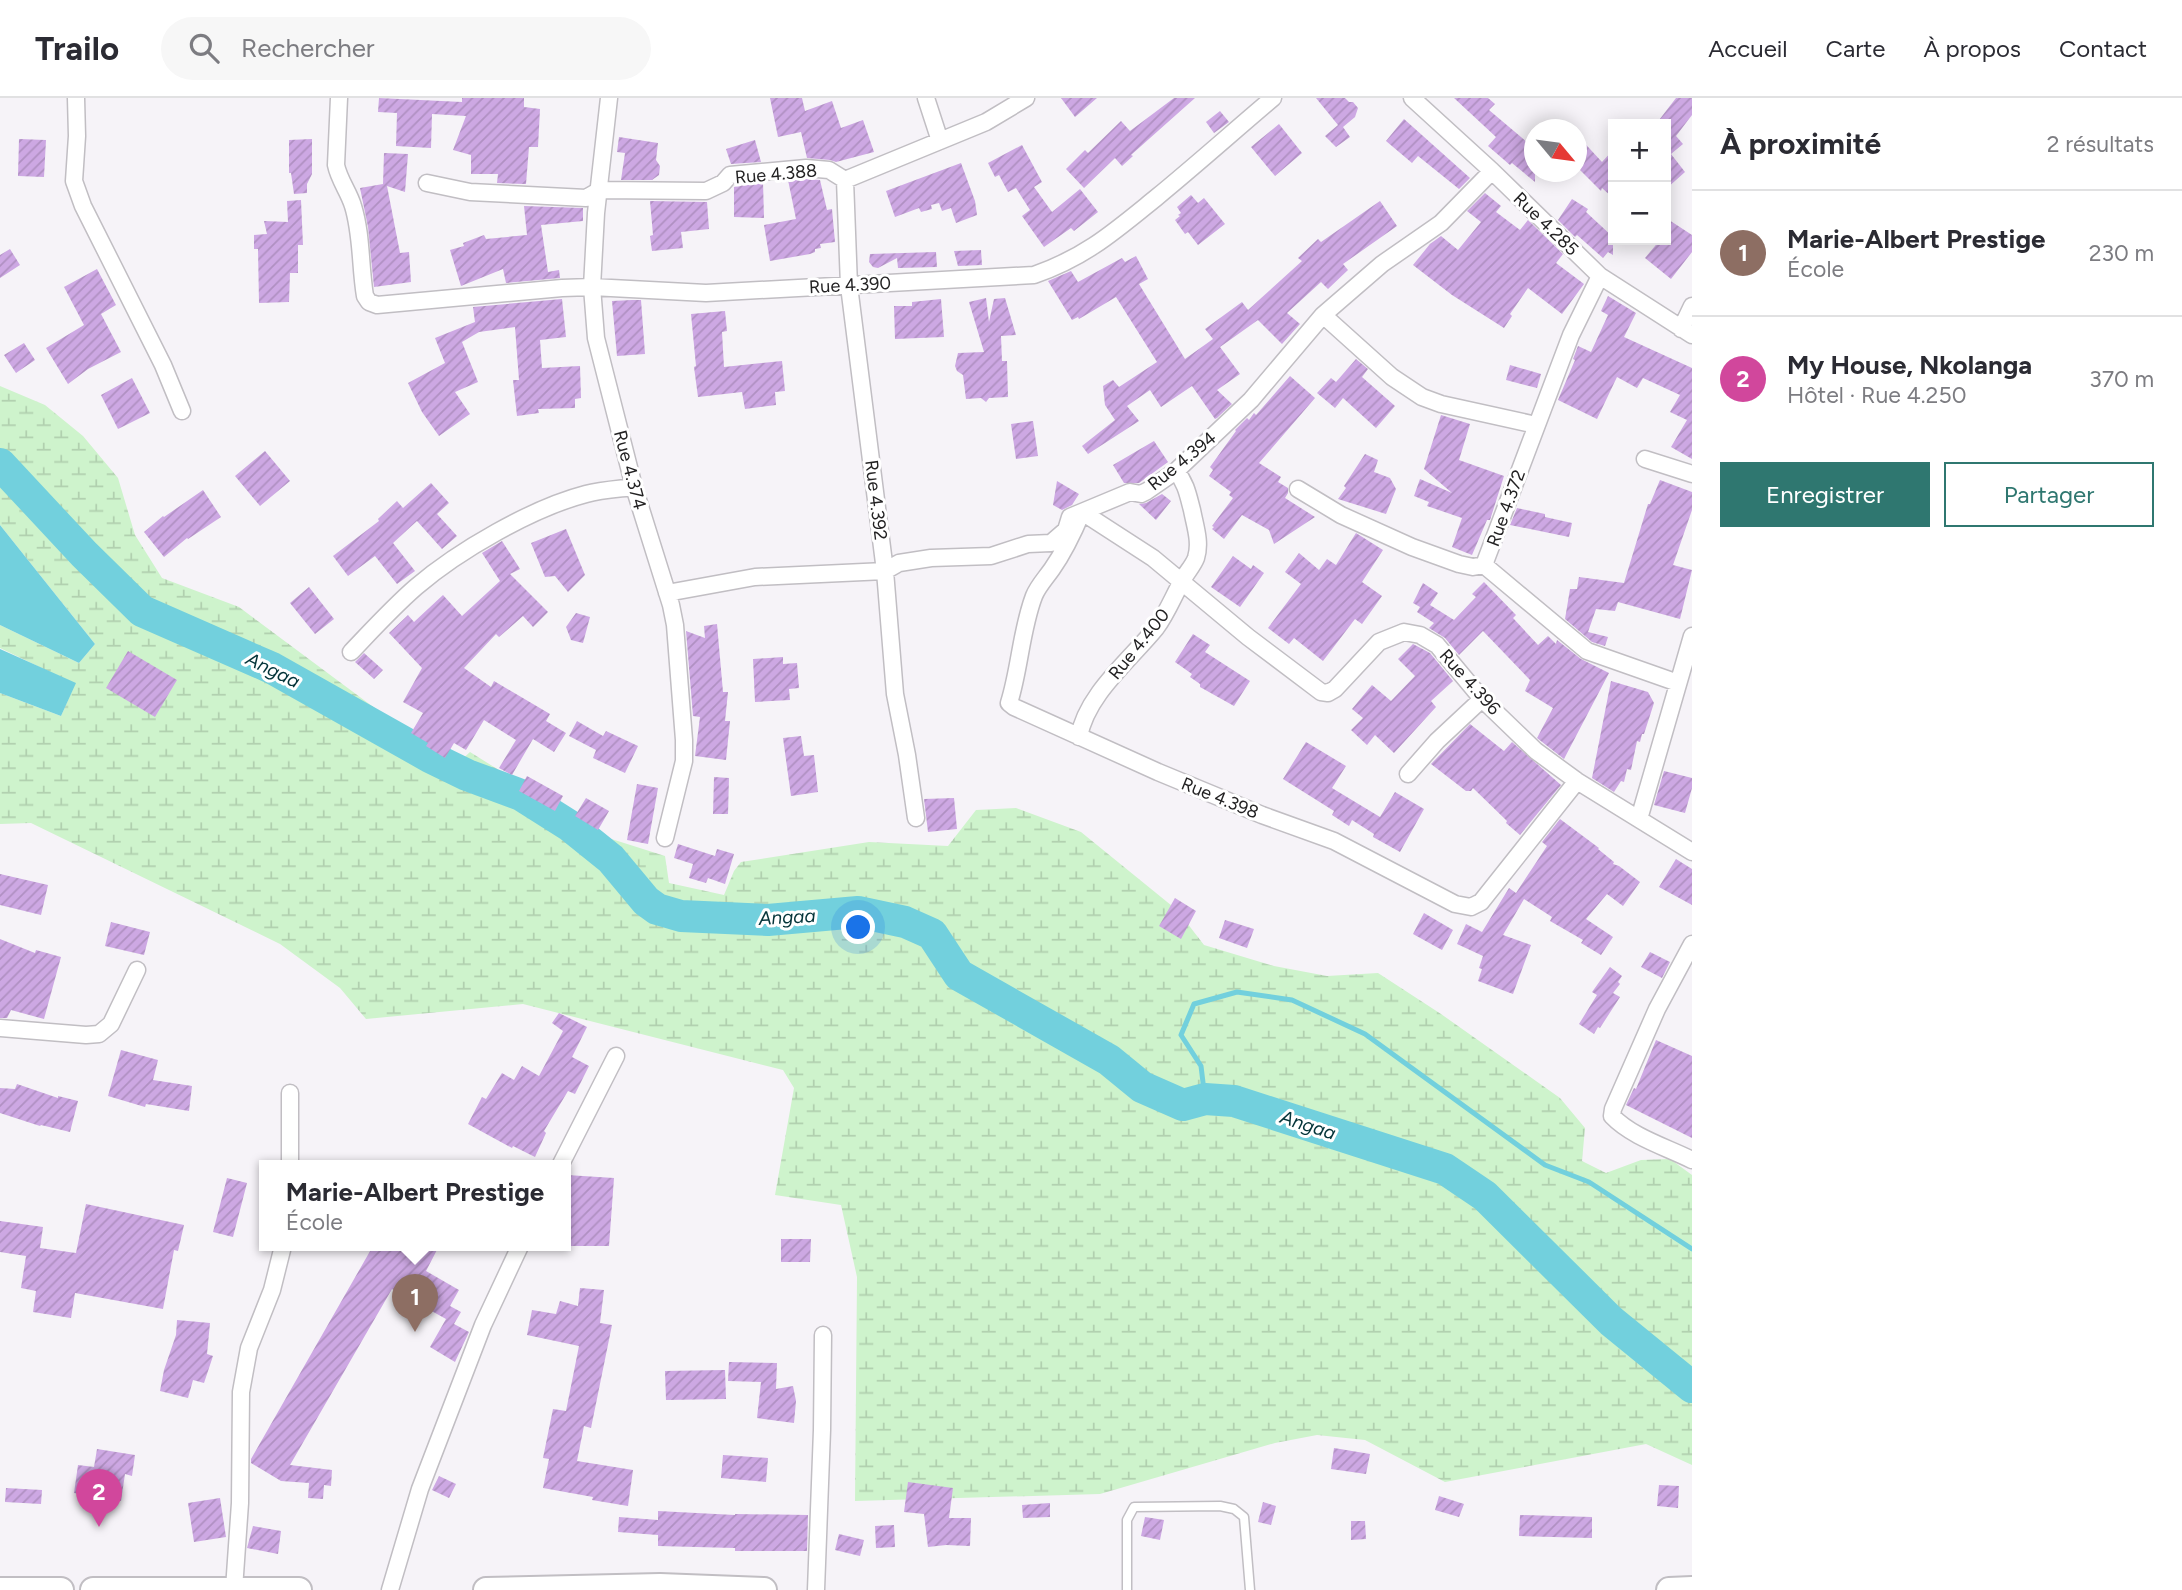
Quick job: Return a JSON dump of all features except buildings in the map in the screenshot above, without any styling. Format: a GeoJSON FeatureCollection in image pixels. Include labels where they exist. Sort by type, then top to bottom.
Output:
{"type":"FeatureCollection","features":[{"type":"Feature","properties":{"kind":"main road"},"geometry":{"type":"LineString","coordinates":[[1669,1590],[1692,1589]]}},
{"type":"Feature","properties":{"kind":"main road"},"geometry":{"type":"LineString","coordinates":[[0,1590],[61,1590]]}},
{"type":"Feature","properties":{"kind":"main road"},"geometry":{"type":"LineString","coordinates":[[93,1590],[299,1590]]}},
{"type":"Feature","properties":{"kind":"main road"},"geometry":{"type":"LineString","coordinates":[[486,1590],[764,1590]]}},
{"type":"Feature","properties":{"kind":"street"},"geometry":{"type":"LineString","coordinates":[[76,98],[74,172],[77,190],[163,365],[182,411]]}},
{"type":"Feature","properties":{"kind":"street","name":"Rue 4.390"},"geometry":{"type":"LineString","coordinates":[[339,98],[336,165],[338,176],[353,206],[365,296],[369,302],[377,305],[562,288],[706,293],[1034,275],[1057,267],[1096,246],[1273,98]]}},
{"type":"Feature","properties":{"kind":"street","name":"Rue 4.374"},"geometry":{"type":"LineString","coordinates":[[609,98],[592,287],[596,338],[634,487],[671,604],[678,650],[684,761],[665,838]]}},
{"type":"Feature","properties":{"kind":"street"},"geometry":{"type":"LineString","coordinates":[[926,98],[940,141]]}},
{"type":"Feature","properties":{"kind":"street"},"geometry":{"type":"LineString","coordinates":[[845,180],[986,122],[1026,98]]}},
{"type":"Feature","properties":{"kind":"street","name":"Rue 4.285"},"geometry":{"type":"LineString","coordinates":[[1412,98],[1600,276],[1686,332]]}},
{"type":"Feature","properties":{"kind":"street"},"geometry":{"type":"LineString","coordinates":[[1427,112],[1437,98]]}},
{"type":"Feature","properties":{"kind":"street","name":"Rue 4.388"},"geometry":{"type":"LineString","coordinates":[[428,183],[470,192],[586,198],[600,190],[706,191],[723,183],[730,175],[806,168],[828,170],[845,180]]}},
{"type":"Feature","properties":{"kind":"street","name":"Rue 4.394"},"geometry":{"type":"LineString","coordinates":[[667,593],[755,577],[885,571],[899,562],[991,556],[1027,544],[1051,543],[1063,535],[1070,517],[1130,492],[1140,494],[1147,491],[1176,471],[1251,400],[1323,315],[1382,264],[1441,223],[1492,171]]}},
{"type":"Feature","properties":{"kind":"street","name":"Rue 4.392"},"geometry":{"type":"LineString","coordinates":[[845,180],[849,286],[885,571],[895,694],[916,818]]}},
{"type":"Feature","properties":{"kind":"street","name":"Rue 4.372"},"geometry":{"type":"LineString","coordinates":[[1600,276],[1571,335],[1484,565],[1587,651],[1678,683]]}},
{"type":"Feature","properties":{"kind":"street"},"geometry":{"type":"LineString","coordinates":[[1686,332],[1692,306]]}},
{"type":"Feature","properties":{"kind":"street"},"geometry":{"type":"LineString","coordinates":[[1323,315],[1392,377],[1422,397],[1441,404],[1536,425]]}},
{"type":"Feature","properties":{"kind":"street"},"geometry":{"type":"LineString","coordinates":[[1645,459],[1692,474]]}},
{"type":"Feature","properties":{"kind":"street","name":"Rue 4.400"},"geometry":{"type":"LineString","coordinates":[[1079,737],[1081,725],[1096,698],[1156,628],[1195,559],[1198,538],[1184,481],[1176,471]]}},
{"type":"Feature","properties":{"kind":"street"},"geometry":{"type":"LineString","coordinates":[[351,652],[415,587],[479,542],[550,506],[572,498],[588,493],[634,487]]}},
{"type":"Feature","properties":{"kind":"street"},"geometry":{"type":"LineString","coordinates":[[1298,489],[1341,515],[1412,547],[1459,564],[1473,567],[1484,565]]}},
{"type":"Feature","properties":{"kind":"street","name":"Rue 4.396"},"geometry":{"type":"LineString","coordinates":[[1082,512],[1153,558],[1248,637],[1321,692],[1328,693],[1335,689],[1379,642],[1404,632],[1420,635],[1437,645],[1482,699],[1536,751],[1577,781],[1692,852]]}},
{"type":"Feature","properties":{"kind":"street","name":"Rue 4.398"},"geometry":{"type":"LineString","coordinates":[[1082,512],[1052,569],[1035,593],[1021,646],[1017,679],[1009,702],[1014,707],[1158,772],[1334,841],[1455,904],[1471,907],[1481,902],[1577,781]]}},
{"type":"Feature","properties":{"kind":"street"},"geometry":{"type":"LineString","coordinates":[[1639,819],[1692,636]]}},
{"type":"Feature","properties":{"kind":"street"},"geometry":{"type":"LineString","coordinates":[[1408,774],[1437,741],[1482,699]]}},
{"type":"Feature","properties":{"kind":"street"},"geometry":{"type":"LineString","coordinates":[[1692,944],[1657,1009],[1612,1116],[1640,1136],[1692,1160]]}},
{"type":"Feature","properties":{"kind":"street"},"geometry":{"type":"LineString","coordinates":[[0,1028],[99,1034],[111,1024],[136,970]]}},
{"type":"Feature","properties":{"kind":"street"},"geometry":{"type":"LineString","coordinates":[[563,1160],[616,1056]]}},
{"type":"Feature","properties":{"kind":"street"},"geometry":{"type":"LineString","coordinates":[[290,1093],[290,1160]]}},
{"type":"Feature","properties":{"kind":"street"},"geometry":{"type":"LineString","coordinates":[[234,1589],[240,1503],[241,1392],[249,1348],[272,1290],[282,1251]]}},
{"type":"Feature","properties":{"kind":"street"},"geometry":{"type":"LineString","coordinates":[[390,1590],[420,1489],[483,1325],[518,1251]]}},
{"type":"Feature","properties":{"kind":"street"},"geometry":{"type":"LineString","coordinates":[[816,1590],[822,1430],[822,1335]]}},
{"type":"Feature","properties":{"kind":"lane"},"geometry":{"type":"LineString","coordinates":[[1126,1590],[1127,1520],[1134,1507],[1220,1506],[1234,1509],[1244,1517],[1250,1590]]}},
{"type":"Feature","properties":{"kind":"green space"},"geometry":{"type":"Polygon","coordinates":[[[0,386],[45,405],[83,436],[118,478],[135,535],[162,578],[239,607],[454,767],[470,752],[526,787],[580,829],[665,856],[669,883],[724,895],[734,871],[741,862],[869,842],[948,846],[976,810],[1016,808],[1081,832],[1177,910],[1204,945],[1274,966],[1327,976],[1378,973],[1560,1098],[1585,1128],[1582,1161],[1606,1173],[1641,1160],[1670,1159],[1692,1175],[1692,1465],[1646,1444],[1445,1482],[1365,1440],[1317,1435],[1275,1443],[1100,1494],[855,1501],[857,1277],[841,1205],[775,1195],[794,1088],[783,1070],[523,1004],[366,1019],[340,988],[280,944],[31,823],[0,824],[0,693],[61,716],[75,684],[0,648],[0,625],[79,663],[95,644],[0,525],[0,386]]]}},
{"type":"Feature","properties":{"kind":"water"},"geometry":{"type":"Polygon","coordinates":[[[0,525],[95,644],[79,663],[0,625],[0,525]]]}},
{"type":"Feature","properties":{"kind":"water"},"geometry":{"type":"Polygon","coordinates":[[[0,649],[76,683],[61,716],[0,693],[0,649]]]}},
{"type":"Feature","properties":{"kind":"waterway","name":"Angaa"},"geometry":{"type":"LineString","coordinates":[[0,464],[84,554],[142,611],[272,668],[467,775],[521,795],[570,826],[611,859],[646,901],[657,909],[681,916],[768,920],[858,912],[905,922],[932,934],[959,975],[1109,1060],[1142,1087],[1183,1105],[1205,1099],[1234,1101],[1445,1169],[1485,1196],[1611,1321],[1692,1387]]}},
{"type":"Feature","properties":{"kind":"waterway"},"geometry":{"type":"LineString","coordinates":[[1205,1099],[1201,1066],[1181,1035],[1194,1004],[1237,992],[1292,1000],[1365,1034],[1545,1165],[1589,1182],[1692,1249]]}},
{"type":"Feature","properties":{"kind":"place","name":"Marie-Albert Prestige"},"geometry":{"type":"Point","coordinates":[415,1332]}},
{"type":"Feature","properties":{"kind":"place","name":"My House, Nkolanga"},"geometry":{"type":"Point","coordinates":[99,1527]}}]}
